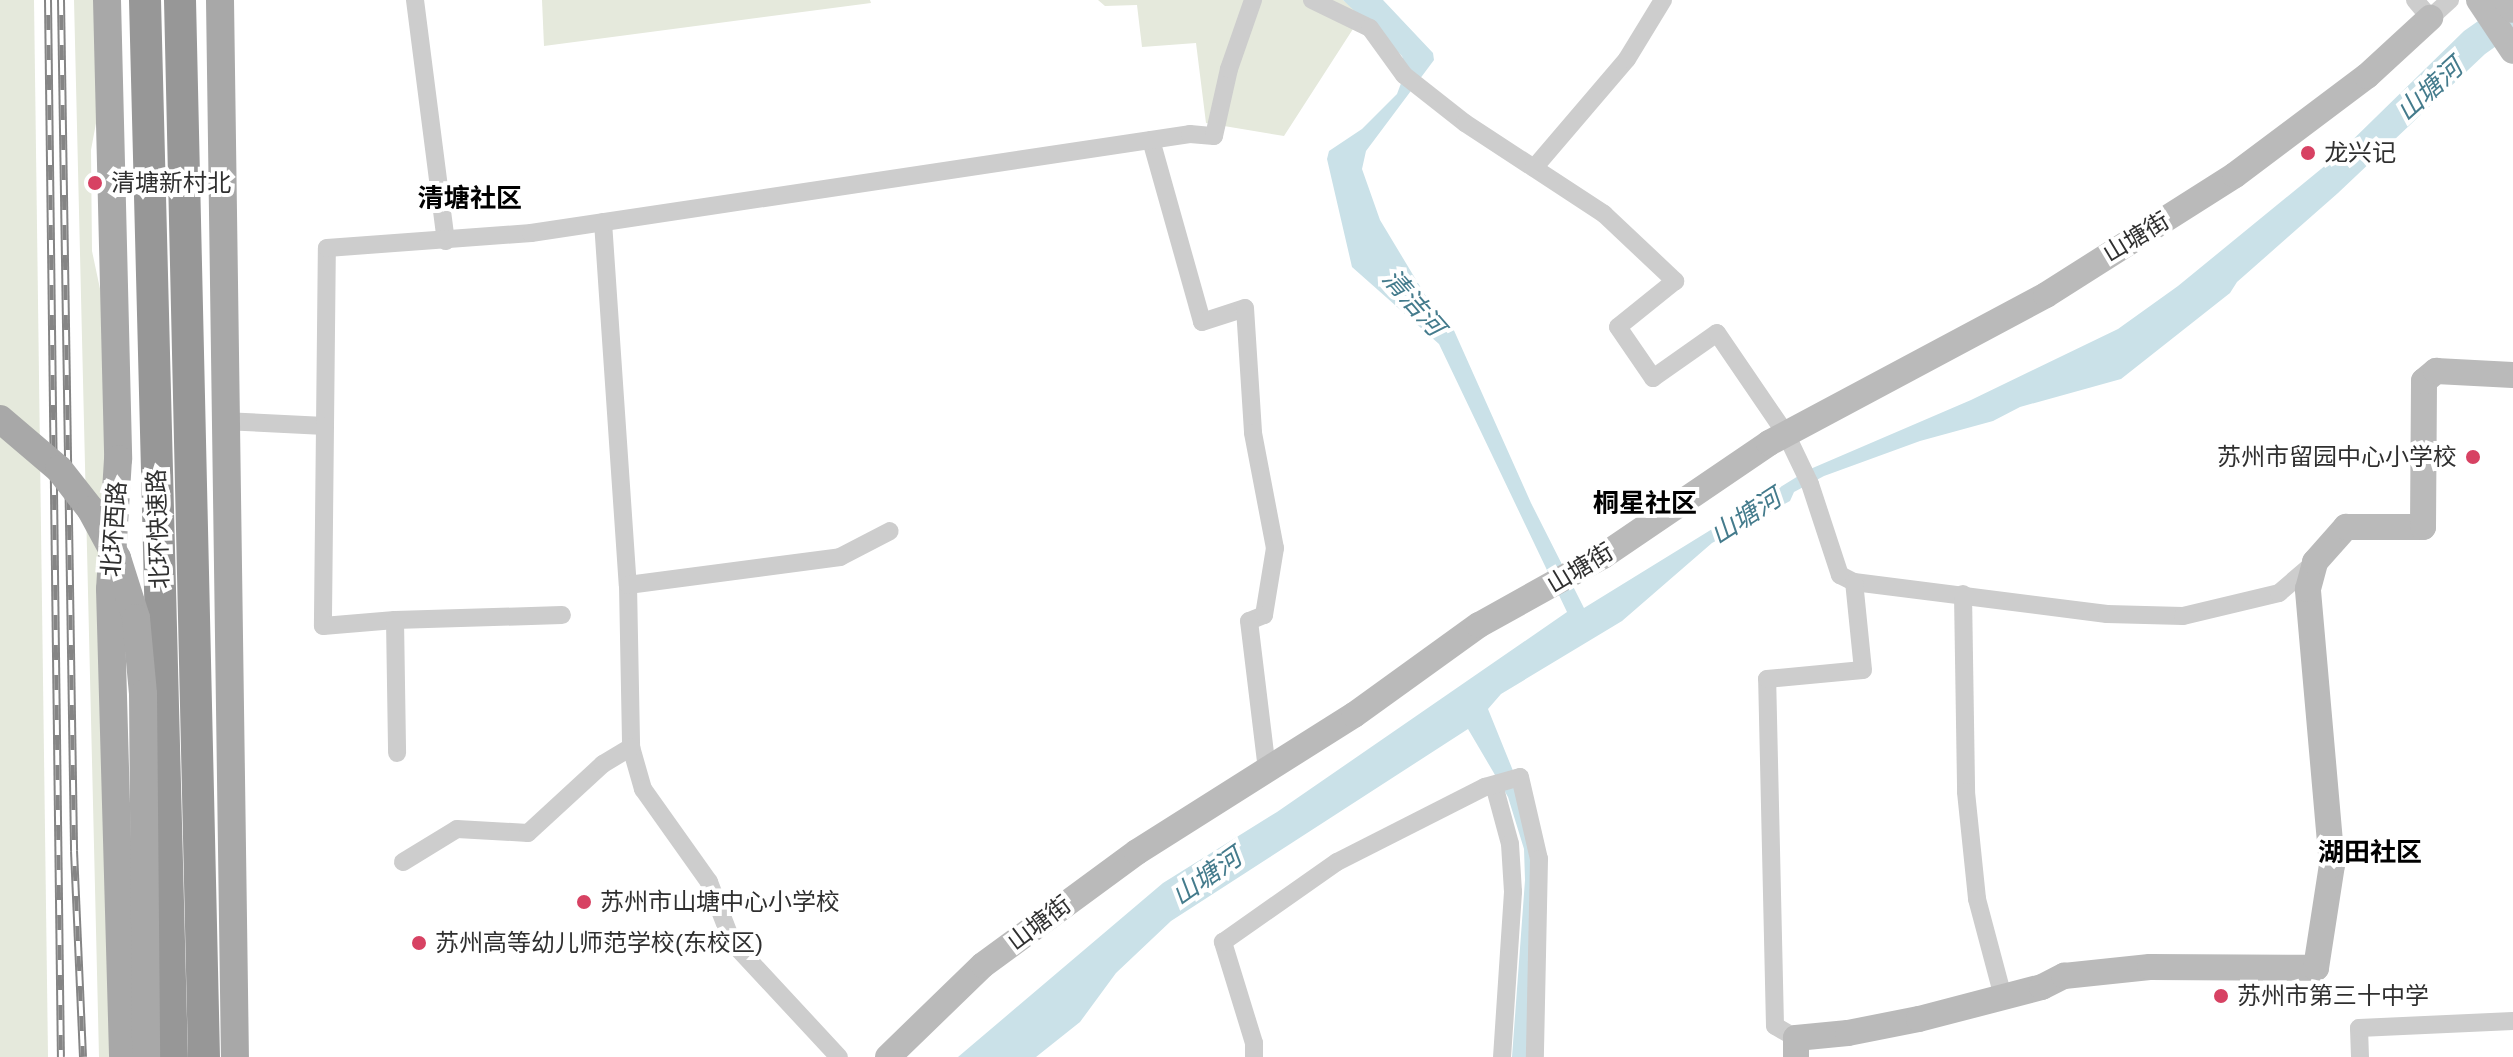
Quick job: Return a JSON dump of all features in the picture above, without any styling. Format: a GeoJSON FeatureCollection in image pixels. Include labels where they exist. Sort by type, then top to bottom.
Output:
{"type":"FeatureCollection","features":[{"type":"Feature","properties":{"kind":"highway","name":"北环快速路"},"geometry":{"type":"LineString","coordinates":[[145,0],[172,1057]]}},
{"type":"Feature","properties":{"kind":"highway","name":"北环快速路"},"geometry":{"type":"LineString","coordinates":[[181,9],[204,1057]]}},
{"type":"Feature","properties":{"kind":"main road","name":"北环西路"},"geometry":{"type":"LineString","coordinates":[[107,0],[118,459],[110,589],[123,1057]]}},
{"type":"Feature","properties":{"kind":"main road"},"geometry":{"type":"LineString","coordinates":[[220,0],[223,421],[235,1057]]}},
{"type":"Feature","properties":{"kind":"main road"},"geometry":{"type":"LineString","coordinates":[[0,419],[59,469],[91,510],[117,558],[134,609],[143,694],[146,1057]]}},
{"type":"Feature","properties":{"kind":"street"},"geometry":{"type":"LineString","coordinates":[[415,0],[446,241]]}},
{"type":"Feature","properties":{"kind":"street"},"geometry":{"type":"LineString","coordinates":[[562,615],[395,620],[323,626],[327,248],[446,241],[603,222],[1190,134],[1214,136],[1229,69],[1253,0]]}},
{"type":"Feature","properties":{"kind":"street"},"geometry":{"type":"LineString","coordinates":[[1312,0],[1370,28],[1410,80],[1465,123],[1604,214],[1675,281],[1618,327],[1653,378],[1717,333],[1786,434],[1810,484],[1840,575],[1854,582],[2107,614],[2183,616],[2279,593],[2315,562],[2346,527],[2423,527],[2424,381],[2436,371],[2513,375]]}},
{"type":"Feature","properties":{"kind":"street"},"geometry":{"type":"LineString","coordinates":[[1534,168],[1627,59],[1663,0]]}},
{"type":"Feature","properties":{"kind":"street","name":"山塘街"},"geometry":{"type":"LineString","coordinates":[[888,1057],[983,965],[1137,852],[1354,715],[1479,625],[1561,580],[1786,434],[2046,295],[2235,175],[2367,76],[2423,9],[2450,0]]}},
{"type":"Feature","properties":{"kind":"street"},"geometry":{"type":"LineString","coordinates":[[2479,0],[2513,51]]}},
{"type":"Feature","properties":{"kind":"street"},"geometry":{"type":"LineString","coordinates":[[2506,0],[2513,10]]}},
{"type":"Feature","properties":{"kind":"street"},"geometry":{"type":"LineString","coordinates":[[1151,140],[1202,322],[1245,308],[1253,433],[1275,548],[1264,615],[1249,621],[1267,770]]}},
{"type":"Feature","properties":{"kind":"street"},"geometry":{"type":"LineString","coordinates":[[603,222],[628,585],[631,747],[643,789],[709,882],[732,942],[839,1057]]}},
{"type":"Feature","properties":{"kind":"street"},"geometry":{"type":"LineString","coordinates":[[223,421],[325,426]]}},
{"type":"Feature","properties":{"kind":"street"},"geometry":{"type":"LineString","coordinates":[[628,585],[840,557],[890,531]]}},
{"type":"Feature","properties":{"kind":"street"},"geometry":{"type":"LineString","coordinates":[[1854,582],[1863,670],[1767,679],[1775,1026],[1796,1047],[2042,987],[2064,976],[2150,967],[2316,968],[2332,865],[2308,589],[2315,562]]}},
{"type":"Feature","properties":{"kind":"street"},"geometry":{"type":"LineString","coordinates":[[1963,594],[1966,792],[1977,899],[2003,997]]}},
{"type":"Feature","properties":{"kind":"street"},"geometry":{"type":"LineString","coordinates":[[395,620],[397,753]]}},
{"type":"Feature","properties":{"kind":"street"},"geometry":{"type":"LineString","coordinates":[[403,862],[457,829],[528,833],[603,764],[631,747]]}},
{"type":"Feature","properties":{"kind":"street"},"geometry":{"type":"LineString","coordinates":[[1254,1057],[1254,1043],[1223,942],[1337,862],[1496,784],[1518,778],[1535,832],[1539,859],[1535,1057]]}},
{"type":"Feature","properties":{"kind":"street"},"geometry":{"type":"LineString","coordinates":[[1496,784],[1510,844],[1513,892],[1502,1057]]}},
{"type":"Feature","properties":{"kind":"street"},"geometry":{"type":"LineString","coordinates":[[2360,1057],[2359,1028],[2513,1021]]}},
{"type":"Feature","properties":{"kind":"shaded area"},"geometry":{"type":"Polygon","coordinates":[[[0,0],[34,0],[48,1057],[0,1057],[0,0]]]}},
{"type":"Feature","properties":{"kind":"shaded area"},"geometry":{"type":"Polygon","coordinates":[[[74,0],[97,0],[99,107],[91,150],[92,251],[106,317],[115,1057],[99,1057],[74,0]]]}},
{"type":"Feature","properties":{"kind":"shaded area"},"geometry":{"type":"Polygon","coordinates":[[[542,0],[870,0],[871,3],[544,46],[542,0]]]}},
{"type":"Feature","properties":{"kind":"shaded area"},"geometry":{"type":"Polygon","coordinates":[[[1098,0],[1343,0],[1362,15],[1284,136],[1206,123],[1196,43],[1142,47],[1137,5],[1105,6],[1098,0]]]}},
{"type":"Feature","properties":{"kind":"water"},"geometry":{"type":"Polygon","coordinates":[[[1343,0],[1383,0],[1433,53],[1434,60],[1366,151],[1362,169],[1380,220],[1445,328],[1452,326],[1531,503],[1584,608],[1808,470],[1971,400],[2118,329],[2178,286],[2332,160],[2464,31],[2508,0],[2513,0],[2513,34],[2485,54],[2338,193],[2237,282],[2230,293],[2121,379],[2020,407],[1993,421],[1920,441],[1824,476],[1794,492],[1790,501],[1712,543],[1622,621],[1501,694],[1488,709],[1522,793],[1533,839],[1529,1057],[1512,1057],[1525,880],[1524,849],[1508,797],[1468,729],[1171,921],[1116,973],[1080,1022],[1036,1057],[958,1057],[1163,883],[1277,812],[1567,612],[1439,344],[1352,267],[1327,159],[1329,151],[1362,129],[1397,94],[1406,70],[1402,56],[1343,0]]]}},
{"type":"Feature","properties":{"kind":"railway"},"geometry":{"type":"LineString","coordinates":[[48,0],[61,1057]]}},
{"type":"Feature","properties":{"kind":"railway"},"geometry":{"type":"LineString","coordinates":[[61,0],[74,851],[83,1057]]}},
{"type":"Feature","properties":{"kind":"place","name":"龙兴记"},"geometry":{"type":"Point","coordinates":[2308,153]}},
{"type":"Feature","properties":{"kind":"place","name":"清塘新村北"},"geometry":{"type":"Point","coordinates":[95,183]}},
{"type":"Feature","properties":{"kind":"place","name":"苏州市留园中心小学校"},"geometry":{"type":"Point","coordinates":[2473,457]}},
{"type":"Feature","properties":{"kind":"place","name":"苏州市山塘中心小学校"},"geometry":{"type":"Point","coordinates":[584,902]}},
{"type":"Feature","properties":{"kind":"place","name":"苏州高等幼儿师范学校(东校区)"},"geometry":{"type":"Point","coordinates":[419,943]}},
{"type":"Feature","properties":{"kind":"place","name":"苏州市第三十中学"},"geometry":{"type":"Point","coordinates":[2221,996]}},
{"type":"Feature","properties":{"kind":"district","name":"清塘社区"},"geometry":{"type":"Point","coordinates":[470,199]}},
{"type":"Feature","properties":{"kind":"district","name":"桐星社区"},"geometry":{"type":"Point","coordinates":[1645,504]}},
{"type":"Feature","properties":{"kind":"district","name":"湖田社区"},"geometry":{"type":"Point","coordinates":[2370,853]}},
{"type":"Feature","properties":{"kind":"water label","name":"山塘河"},"geometry":{"type":"Point","coordinates":[2430,90]}},
{"type":"Feature","properties":{"kind":"water label","name":"清洁河"},"geometry":{"type":"Point","coordinates":[1413,303]}},
{"type":"Feature","properties":{"kind":"water label","name":"山塘河"},"geometry":{"type":"Point","coordinates":[1746,517]}},
{"type":"Feature","properties":{"kind":"water label","name":"山塘河"},"geometry":{"type":"Point","coordinates":[1207,877]}}]}
